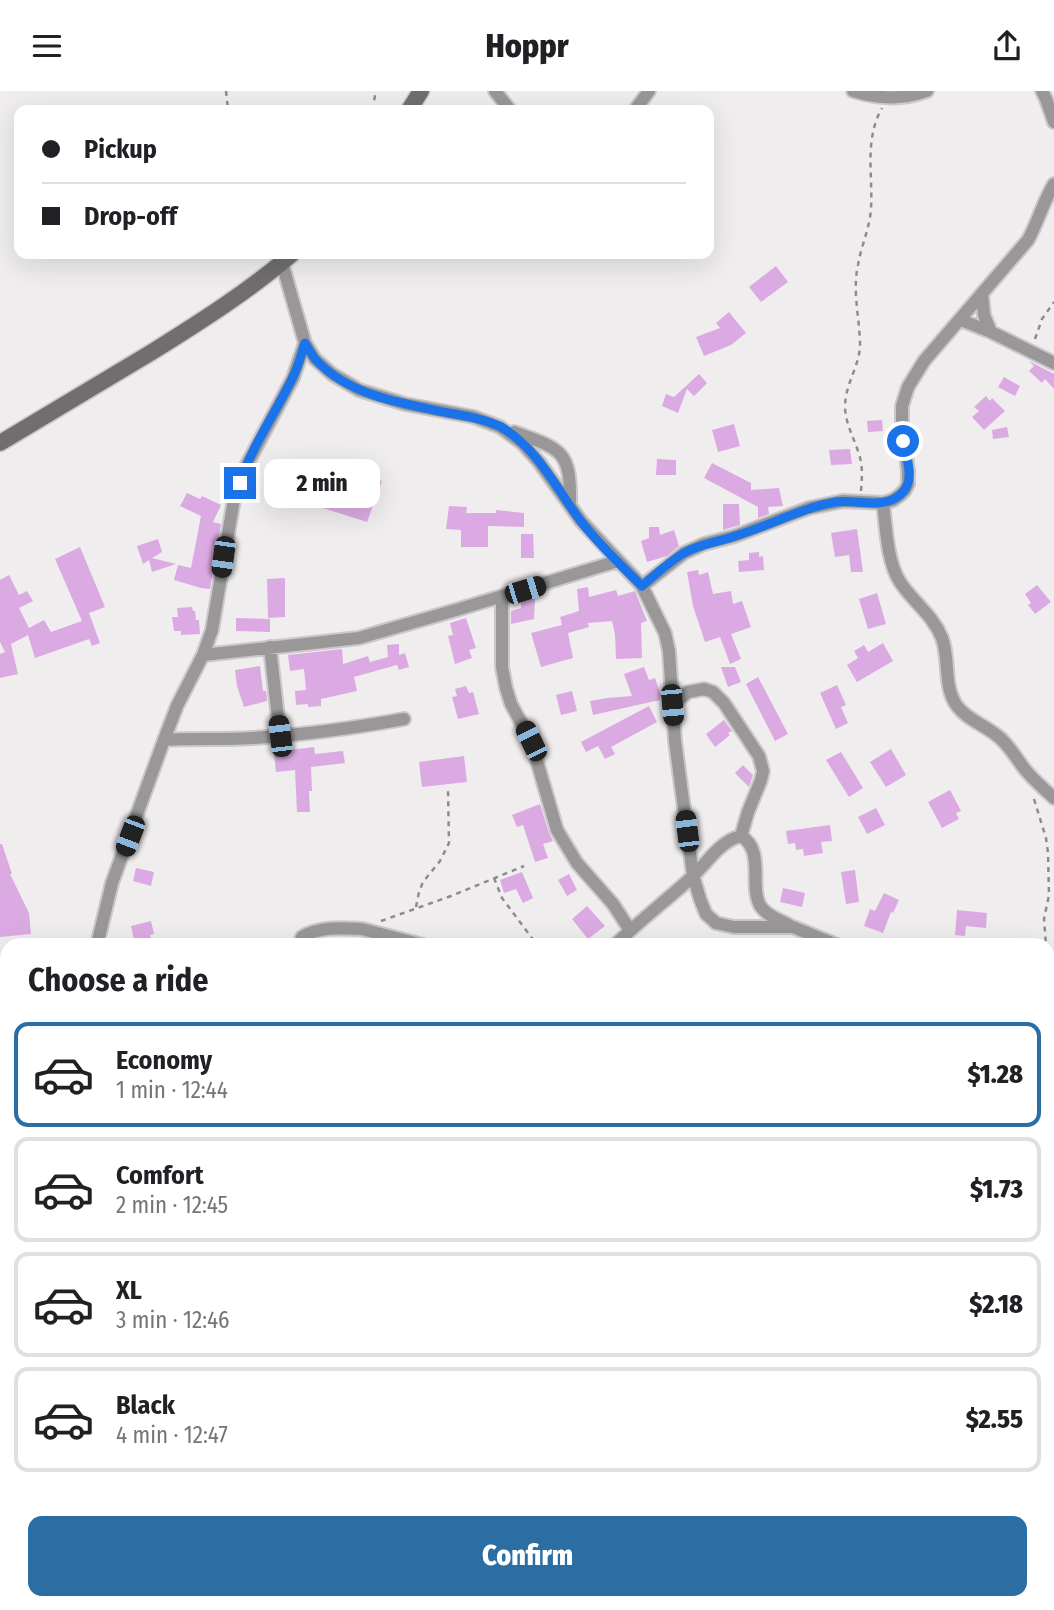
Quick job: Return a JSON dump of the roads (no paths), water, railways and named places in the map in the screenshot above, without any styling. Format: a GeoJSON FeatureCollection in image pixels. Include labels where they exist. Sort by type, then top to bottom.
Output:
{"type":"FeatureCollection","features":[{"type":"Feature","properties":{"kind":"main road"},"geometry":{"type":"LineString","coordinates":[[0,443],[204,319],[286,259]]}},
{"type":"Feature","properties":{"kind":"street"},"geometry":{"type":"LineString","coordinates":[[495,91],[506,105]]}},
{"type":"Feature","properties":{"kind":"street"},"geometry":{"type":"LineString","coordinates":[[853,91],[867,96],[888,98],[912,96],[928,91]]}},
{"type":"Feature","properties":{"kind":"street"},"geometry":{"type":"LineString","coordinates":[[1042,91],[1054,122]]}},
{"type":"Feature","properties":{"kind":"street"},"geometry":{"type":"LineString","coordinates":[[642,586],[684,553],[704,544],[735,536],[809,508],[843,501],[883,503],[900,495],[908,484],[902,406],[908,387],[925,361],[1028,240],[1054,184]]}},
{"type":"Feature","properties":{"kind":"street"},"geometry":{"type":"LineString","coordinates":[[287,259],[305,343],[315,359],[332,374],[359,390],[405,404],[474,418],[550,446],[563,455],[567,466],[570,505]]}},
{"type":"Feature","properties":{"kind":"street"},"geometry":{"type":"LineString","coordinates":[[982,294],[984,315],[990,332]]}},
{"type":"Feature","properties":{"kind":"street"},"geometry":{"type":"LineString","coordinates":[[961,320],[1054,363]]}},
{"type":"Feature","properties":{"kind":"street"},"geometry":{"type":"LineString","coordinates":[[99,938],[112,883],[164,740],[212,630],[234,499],[245,468],[293,378],[305,343]]}},
{"type":"Feature","properties":{"kind":"street"},"geometry":{"type":"LineString","coordinates":[[500,427],[523,443],[595,538],[642,586],[665,633],[693,876],[706,913],[716,923],[734,927],[793,927]]}},
{"type":"Feature","properties":{"kind":"street"},"geometry":{"type":"LineString","coordinates":[[883,503],[895,571],[939,630],[946,650],[953,700],[964,714],[1002,739],[1030,776],[1054,798]]}},
{"type":"Feature","properties":{"kind":"street"},"geometry":{"type":"LineString","coordinates":[[203,655],[359,638],[618,561]]}},
{"type":"Feature","properties":{"kind":"street"},"geometry":{"type":"LineString","coordinates":[[502,597],[502,667],[506,688],[531,741],[557,830],[577,863],[613,904],[630,930]]}},
{"type":"Feature","properties":{"kind":"street"},"geometry":{"type":"LineString","coordinates":[[270,647],[280,736]]}},
{"type":"Feature","properties":{"kind":"street"},"geometry":{"type":"LineString","coordinates":[[672,705],[688,692],[704,689],[713,692],[724,703],[759,756],[763,771],[761,780],[741,835]]}},
{"type":"Feature","properties":{"kind":"street"},"geometry":{"type":"LineString","coordinates":[[164,740],[280,736],[404,719]]}},
{"type":"Feature","properties":{"kind":"street"},"geometry":{"type":"LineString","coordinates":[[622,938],[693,876],[725,843],[741,835]]}},
{"type":"Feature","properties":{"kind":"street"},"geometry":{"type":"LineString","coordinates":[[741,835],[748,840],[752,848],[758,899],[762,908],[793,927],[822,938]]}},
{"type":"Feature","properties":{"kind":"street"},"geometry":{"type":"LineString","coordinates":[[302,938],[317,930],[362,929],[396,938]]}}]}
